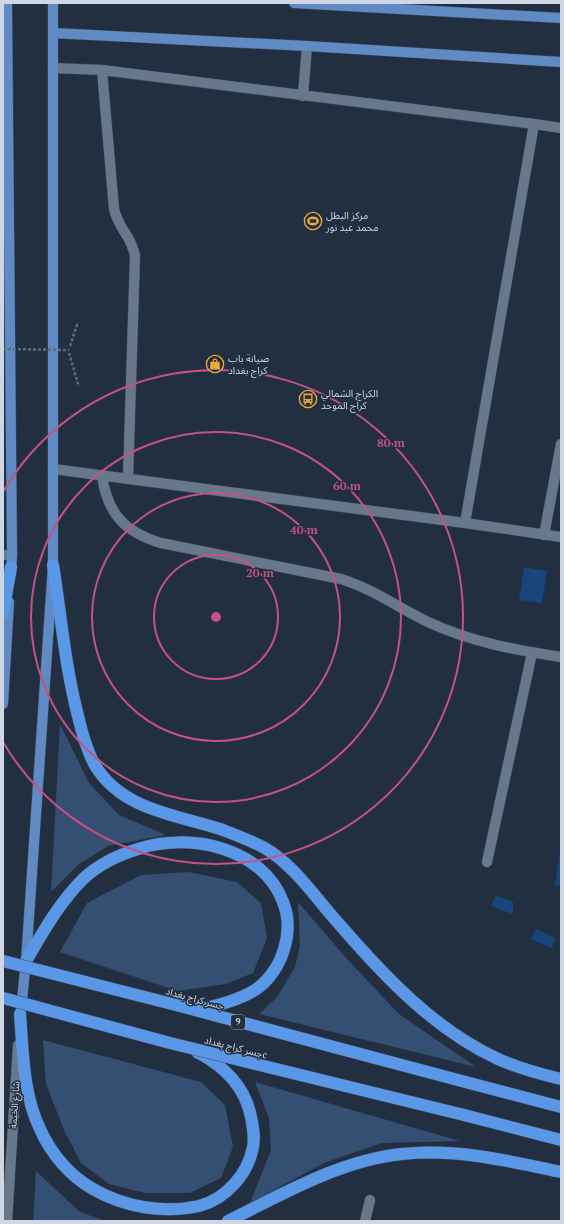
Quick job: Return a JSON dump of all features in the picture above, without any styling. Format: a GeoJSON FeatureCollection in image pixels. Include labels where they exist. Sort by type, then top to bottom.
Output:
{"type":"FeatureCollection","features":[{"type":"Feature","properties":{"kind":"highway"},"geometry":{"type":"LineString","coordinates":[[3,613],[9,559]]}},
{"type":"Feature","properties":{"kind":"highway"},"geometry":{"type":"LineString","coordinates":[[53,565],[68,665],[80,724],[88,751],[97,768],[111,784],[129,798],[146,807],[161,813],[224,830],[264,848],[282,861],[298,877],[339,925],[387,977],[420,1008],[474,1046],[498,1059],[524,1069],[561,1079]]}},
{"type":"Feature","properties":{"kind":"highway"},"geometry":{"type":"LineString","coordinates":[[26,961],[51,918],[83,879],[98,867],[128,852],[161,843],[194,843],[226,850],[254,864],[274,885],[281,897],[286,912],[288,928],[286,944],[281,959],[270,975],[256,989],[218,1006],[196,1010]]}},
{"type":"Feature","properties":{"kind":"highway","name":"جسر كراج بغداد"},"geometry":{"type":"LineString","coordinates":[[3,962],[196,1010],[561,1108]]}},
{"type":"Feature","properties":{"kind":"highway","name":"جسر كراج بغدادc"},"geometry":{"type":"LineString","coordinates":[[3,998],[188,1047],[561,1140]]}},
{"type":"Feature","properties":{"kind":"highway"},"geometry":{"type":"LineString","coordinates":[[20,1014],[24,1070],[30,1102],[40,1129],[52,1151],[66,1168],[93,1189],[126,1204],[167,1209],[199,1206],[214,1200],[228,1190],[239,1180],[248,1163],[253,1146],[253,1129],[246,1098],[238,1084],[226,1071],[210,1059],[188,1047]]}},
{"type":"Feature","properties":{"kind":"highway"},"geometry":{"type":"LineString","coordinates":[[228,1221],[319,1176],[374,1159],[402,1154],[431,1153],[478,1155],[561,1172]]}},
{"type":"Feature","properties":{"kind":"main road"},"geometry":{"type":"LineString","coordinates":[[3,704],[9,559],[5,109],[6,3]]}},
{"type":"Feature","properties":{"kind":"main road"},"geometry":{"type":"LineString","coordinates":[[20,1014],[26,961],[53,565],[53,3]]}},
{"type":"Feature","properties":{"kind":"main road"},"geometry":{"type":"LineString","coordinates":[[294,3],[561,18]]}},
{"type":"Feature","properties":{"kind":"main road"},"geometry":{"type":"LineString","coordinates":[[53,33],[306,46],[561,62]]}},
{"type":"Feature","properties":{"kind":"street"},"geometry":{"type":"LineString","coordinates":[[303,96],[306,46]]}},
{"type":"Feature","properties":{"kind":"street"},"geometry":{"type":"LineString","coordinates":[[53,68],[102,70],[561,128]]}},
{"type":"Feature","properties":{"kind":"street"},"geometry":{"type":"LineString","coordinates":[[102,70],[114,209],[116,218],[129,240],[135,255],[128,478]]}},
{"type":"Feature","properties":{"kind":"street"},"geometry":{"type":"LineString","coordinates":[[466,523],[534,124]]}},
{"type":"Feature","properties":{"kind":"street"},"geometry":{"type":"LineString","coordinates":[[544,535],[561,444]]}},
{"type":"Feature","properties":{"kind":"street"},"geometry":{"type":"LineString","coordinates":[[53,469],[466,523],[561,538]]}},
{"type":"Feature","properties":{"kind":"street"},"geometry":{"type":"LineString","coordinates":[[102,475],[104,491],[110,506],[119,519],[131,530],[145,538],[161,543],[341,579],[369,589],[405,611],[454,633],[486,643],[532,653],[561,657]]}},
{"type":"Feature","properties":{"kind":"street"},"geometry":{"type":"LineString","coordinates":[[487,862],[532,653]]}},
{"type":"Feature","properties":{"kind":"street","name":"شارع الخيمة"},"geometry":{"type":"LineString","coordinates":[[7,1221],[20,1014]]}},
{"type":"Feature","properties":{"kind":"street"},"geometry":{"type":"LineString","coordinates":[[365,1221],[370,1200]]}},
{"type":"Feature","properties":{"kind":"path"},"geometry":{"type":"LineString","coordinates":[[78,322],[69,350],[79,387]]}},
{"type":"Feature","properties":{"kind":"path"},"geometry":{"type":"LineString","coordinates":[[3,349],[69,350]]}},
{"type":"Feature","properties":{"kind":"shaded area"},"geometry":{"type":"Polygon","coordinates":[[[60,724],[89,783],[119,815],[166,835],[108,846],[79,864],[51,892],[60,724]]]}},
{"type":"Feature","properties":{"kind":"shaded area"},"geometry":{"type":"Polygon","coordinates":[[[189,872],[237,882],[261,903],[267,938],[253,973],[226,984],[178,991],[60,952],[87,903],[141,875],[189,872]]]}},
{"type":"Feature","properties":{"kind":"shaded area"},"geometry":{"type":"Polygon","coordinates":[[[298,902],[347,959],[399,1014],[476,1067],[259,1014],[277,997],[295,967],[300,945],[298,902]]]}},
{"type":"Feature","properties":{"kind":"shaded area"},"geometry":{"type":"Polygon","coordinates":[[[43,1040],[201,1082],[225,1105],[233,1147],[221,1178],[190,1193],[145,1193],[109,1184],[81,1163],[64,1130],[46,1084],[43,1040]]]}},
{"type":"Feature","properties":{"kind":"shaded area"},"geometry":{"type":"Polygon","coordinates":[[[255,1082],[460,1141],[382,1143],[324,1163],[250,1203],[271,1150],[269,1118],[255,1082]]]}},
{"type":"Feature","properties":{"kind":"shaded area"},"geometry":{"type":"Polygon","coordinates":[[[36,1171],[80,1212],[105,1221],[33,1221],[36,1171]]]}},
{"type":"Feature","properties":{"kind":"building"},"geometry":{"type":"Polygon","coordinates":[[[524,567],[547,571],[542,603],[519,600],[524,567]]]}},
{"type":"Feature","properties":{"kind":"building"},"geometry":{"type":"Polygon","coordinates":[[[561,852],[561,886],[555,885],[561,852]]]}},
{"type":"Feature","properties":{"kind":"building"},"geometry":{"type":"Polygon","coordinates":[[[496,895],[513,902],[513,914],[491,906],[496,895]]]}},
{"type":"Feature","properties":{"kind":"building"},"geometry":{"type":"Polygon","coordinates":[[[536,929],[555,938],[552,948],[531,939],[536,929]]]}},
{"type":"Feature","properties":{"kind":"place","name":"مركز البطل محمد عبد نور"},"geometry":{"type":"Point","coordinates":[313,221]}},
{"type":"Feature","properties":{"kind":"place","name":"صيانة باب كراج بغداد"},"geometry":{"type":"Point","coordinates":[215,364]}},
{"type":"Feature","properties":{"kind":"place","name":"الكراج الشمالي كراج الموحد"},"geometry":{"type":"Point","coordinates":[308,399]}}]}
